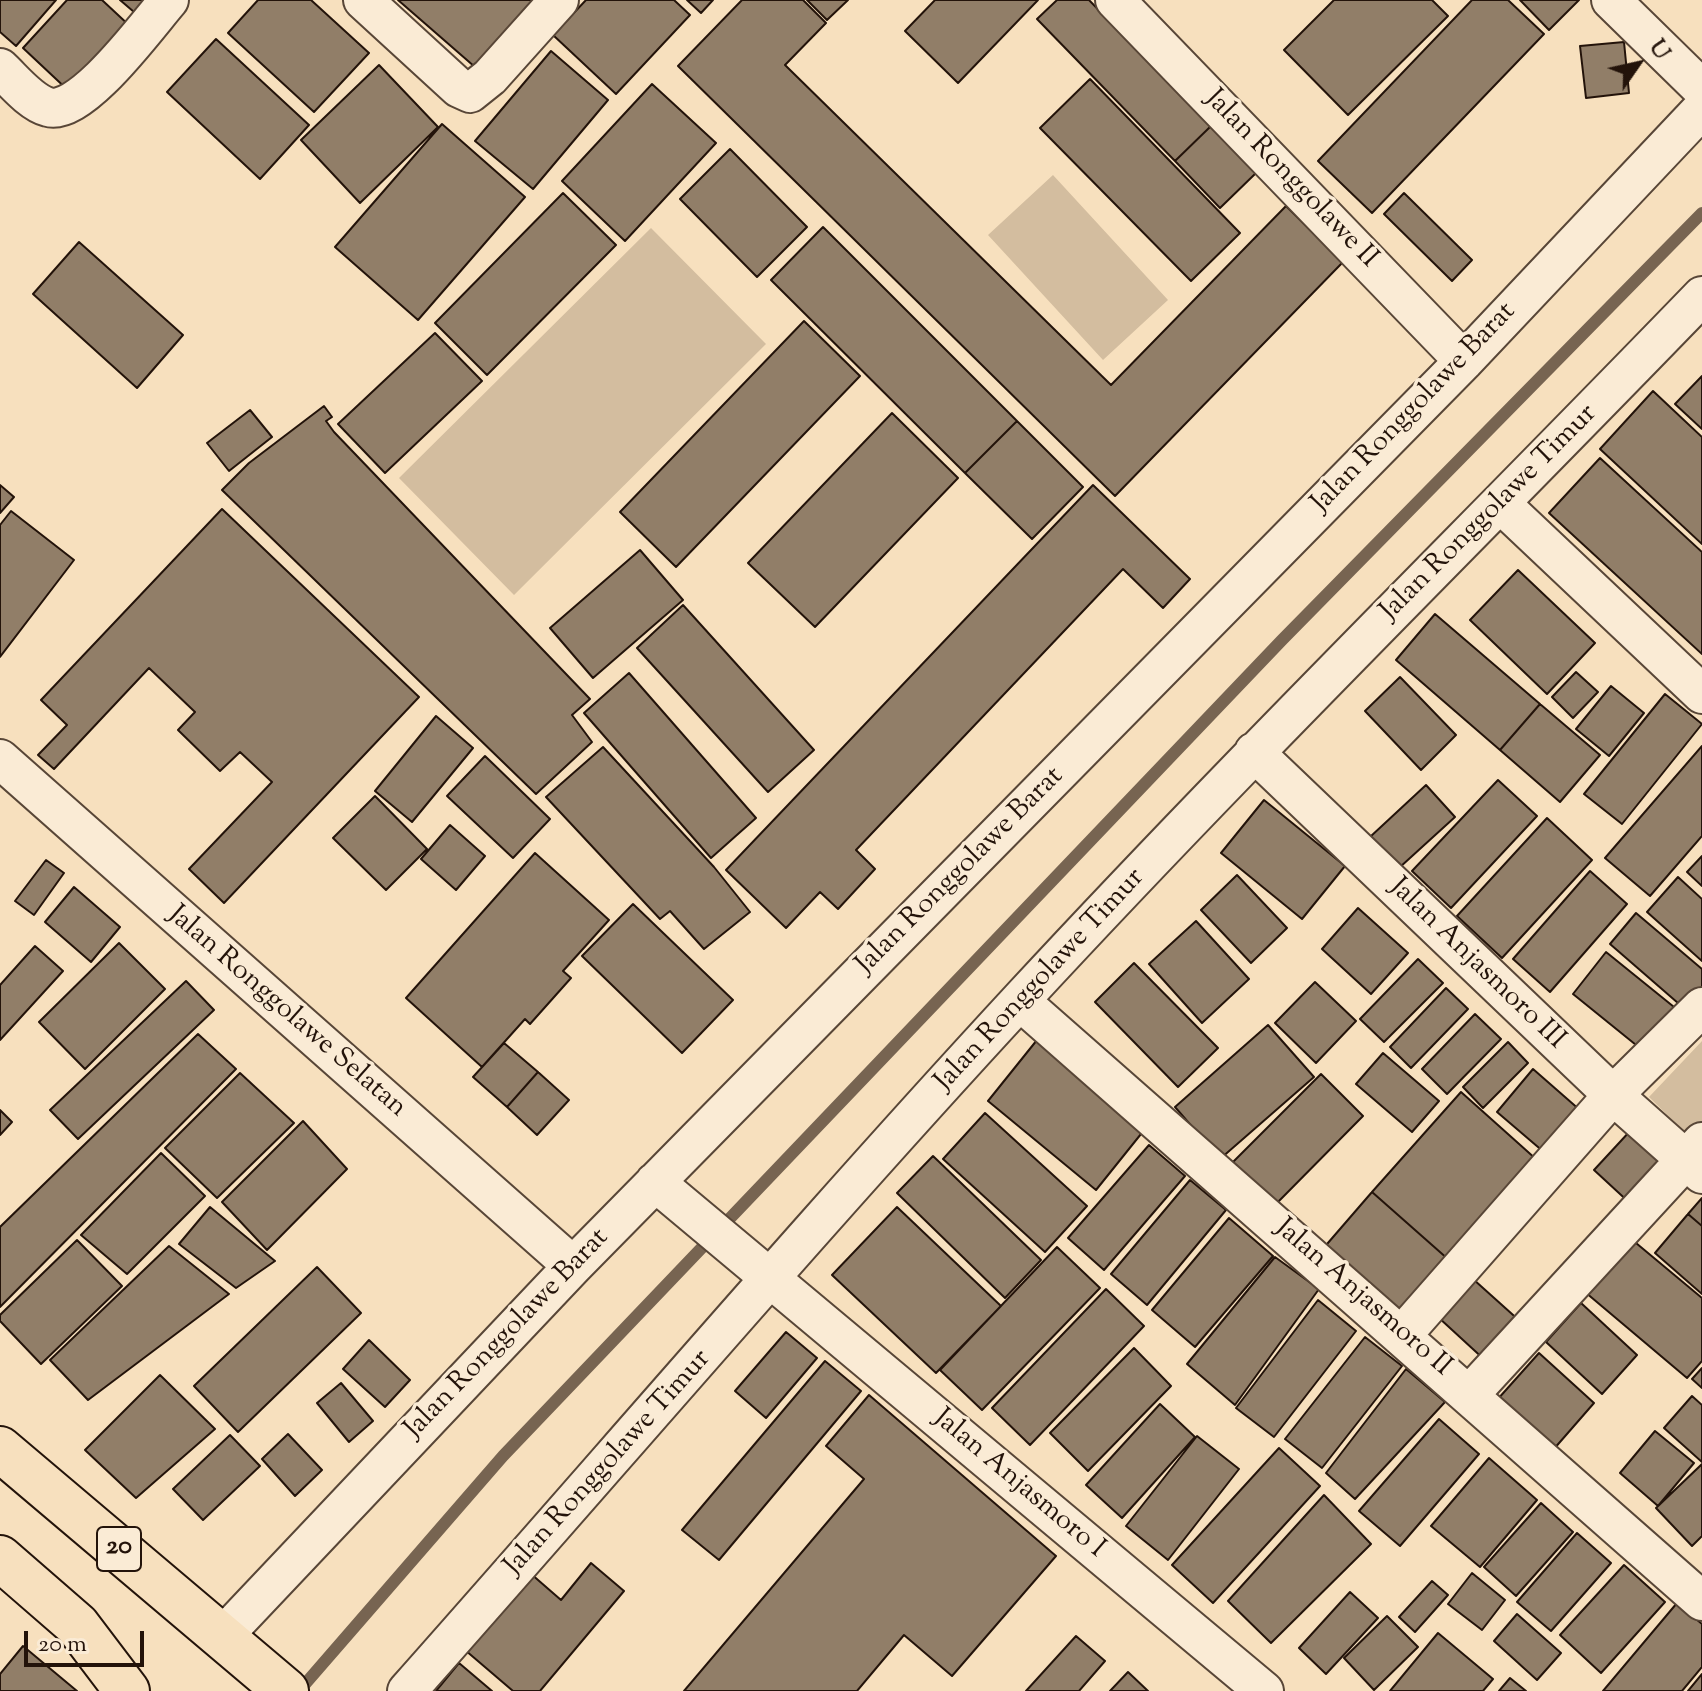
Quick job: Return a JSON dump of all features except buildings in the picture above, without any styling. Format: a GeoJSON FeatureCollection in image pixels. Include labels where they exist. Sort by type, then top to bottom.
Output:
{"type":"FeatureCollection","features":[{"type":"Feature","properties":{"kind":"highway","name":"20"},"geometry":{"type":"LineString","coordinates":[[0,1449],[286,1691]]}},
{"type":"Feature","properties":{"kind":"highway"},"geometry":{"type":"LineString","coordinates":[[0,1558],[77,1625],[127,1691]]}},
{"type":"Feature","properties":{"kind":"street"},"geometry":{"type":"LineString","coordinates":[[0,68],[39,103],[52,108],[67,106],[97,82],[169,0]]}},
{"type":"Feature","properties":{"kind":"street"},"geometry":{"type":"LineString","coordinates":[[363,0],[459,88],[470,93],[490,77],[559,0]]}},
{"type":"Feature","properties":{"kind":"street","name":"Jalan Ronggolawe II"},"geometry":{"type":"LineString","coordinates":[[1115,0],[1464,361]]}},
{"type":"Feature","properties":{"kind":"street"},"geometry":{"type":"LineString","coordinates":[[1611,0],[1702,89]]}},
{"type":"Feature","properties":{"kind":"street","name":"Jalan Ronggolawe Barat"},"geometry":{"type":"LineString","coordinates":[[230,1643],[573,1266],[665,1190],[1464,361],[1702,109]]}},
{"type":"Feature","properties":{"kind":"street","name":"Jalan Ronggolawe Timur"},"geometry":{"type":"LineString","coordinates":[[407,1691],[762,1270],[1254,752],[1702,296]]}},
{"type":"Feature","properties":{"kind":"street"},"geometry":{"type":"LineString","coordinates":[[1501,504],[1702,694]]}},
{"type":"Feature","properties":{"kind":"street","name":"Jalan Anjasmoro III"},"geometry":{"type":"LineString","coordinates":[[1254,752],[1613,1095],[1697,1158]]}},
{"type":"Feature","properties":{"kind":"street","name":"Jalan Ronggolawe Selatan"},"geometry":{"type":"LineString","coordinates":[[0,759],[573,1266]]}},
{"type":"Feature","properties":{"kind":"street","name":"Jalan Anjasmoro II"},"geometry":{"type":"LineString","coordinates":[[1020,1001],[1403,1334],[1702,1601]]}},
{"type":"Feature","properties":{"kind":"street"},"geometry":{"type":"LineString","coordinates":[[1403,1334],[1613,1095],[1702,1007]]}},
{"type":"Feature","properties":{"kind":"street"},"geometry":{"type":"LineString","coordinates":[[1470,1394],[1697,1158]]}},
{"type":"Feature","properties":{"kind":"street","name":"Jalan Anjasmoro I"},"geometry":{"type":"LineString","coordinates":[[665,1190],[1264,1691]]}},
{"type":"Feature","properties":{"kind":"shaded area"},"geometry":{"type":"Polygon","coordinates":[[[1053,175],[1168,300],[1103,360],[988,235],[1053,175]]]}},
{"type":"Feature","properties":{"kind":"shaded area"},"geometry":{"type":"Polygon","coordinates":[[[651,228],[766,344],[514,595],[399,478],[651,228]]]}},
{"type":"Feature","properties":{"kind":"shaded area"},"geometry":{"type":"Polygon","coordinates":[[[1702,1041],[1702,1129],[1692,1139],[1649,1097],[1702,1041]]]}},
{"type":"Feature","properties":{"kind":"waterway"},"geometry":{"type":"LineString","coordinates":[[299,1691],[503,1456],[1282,640],[1702,213]]}}]}
